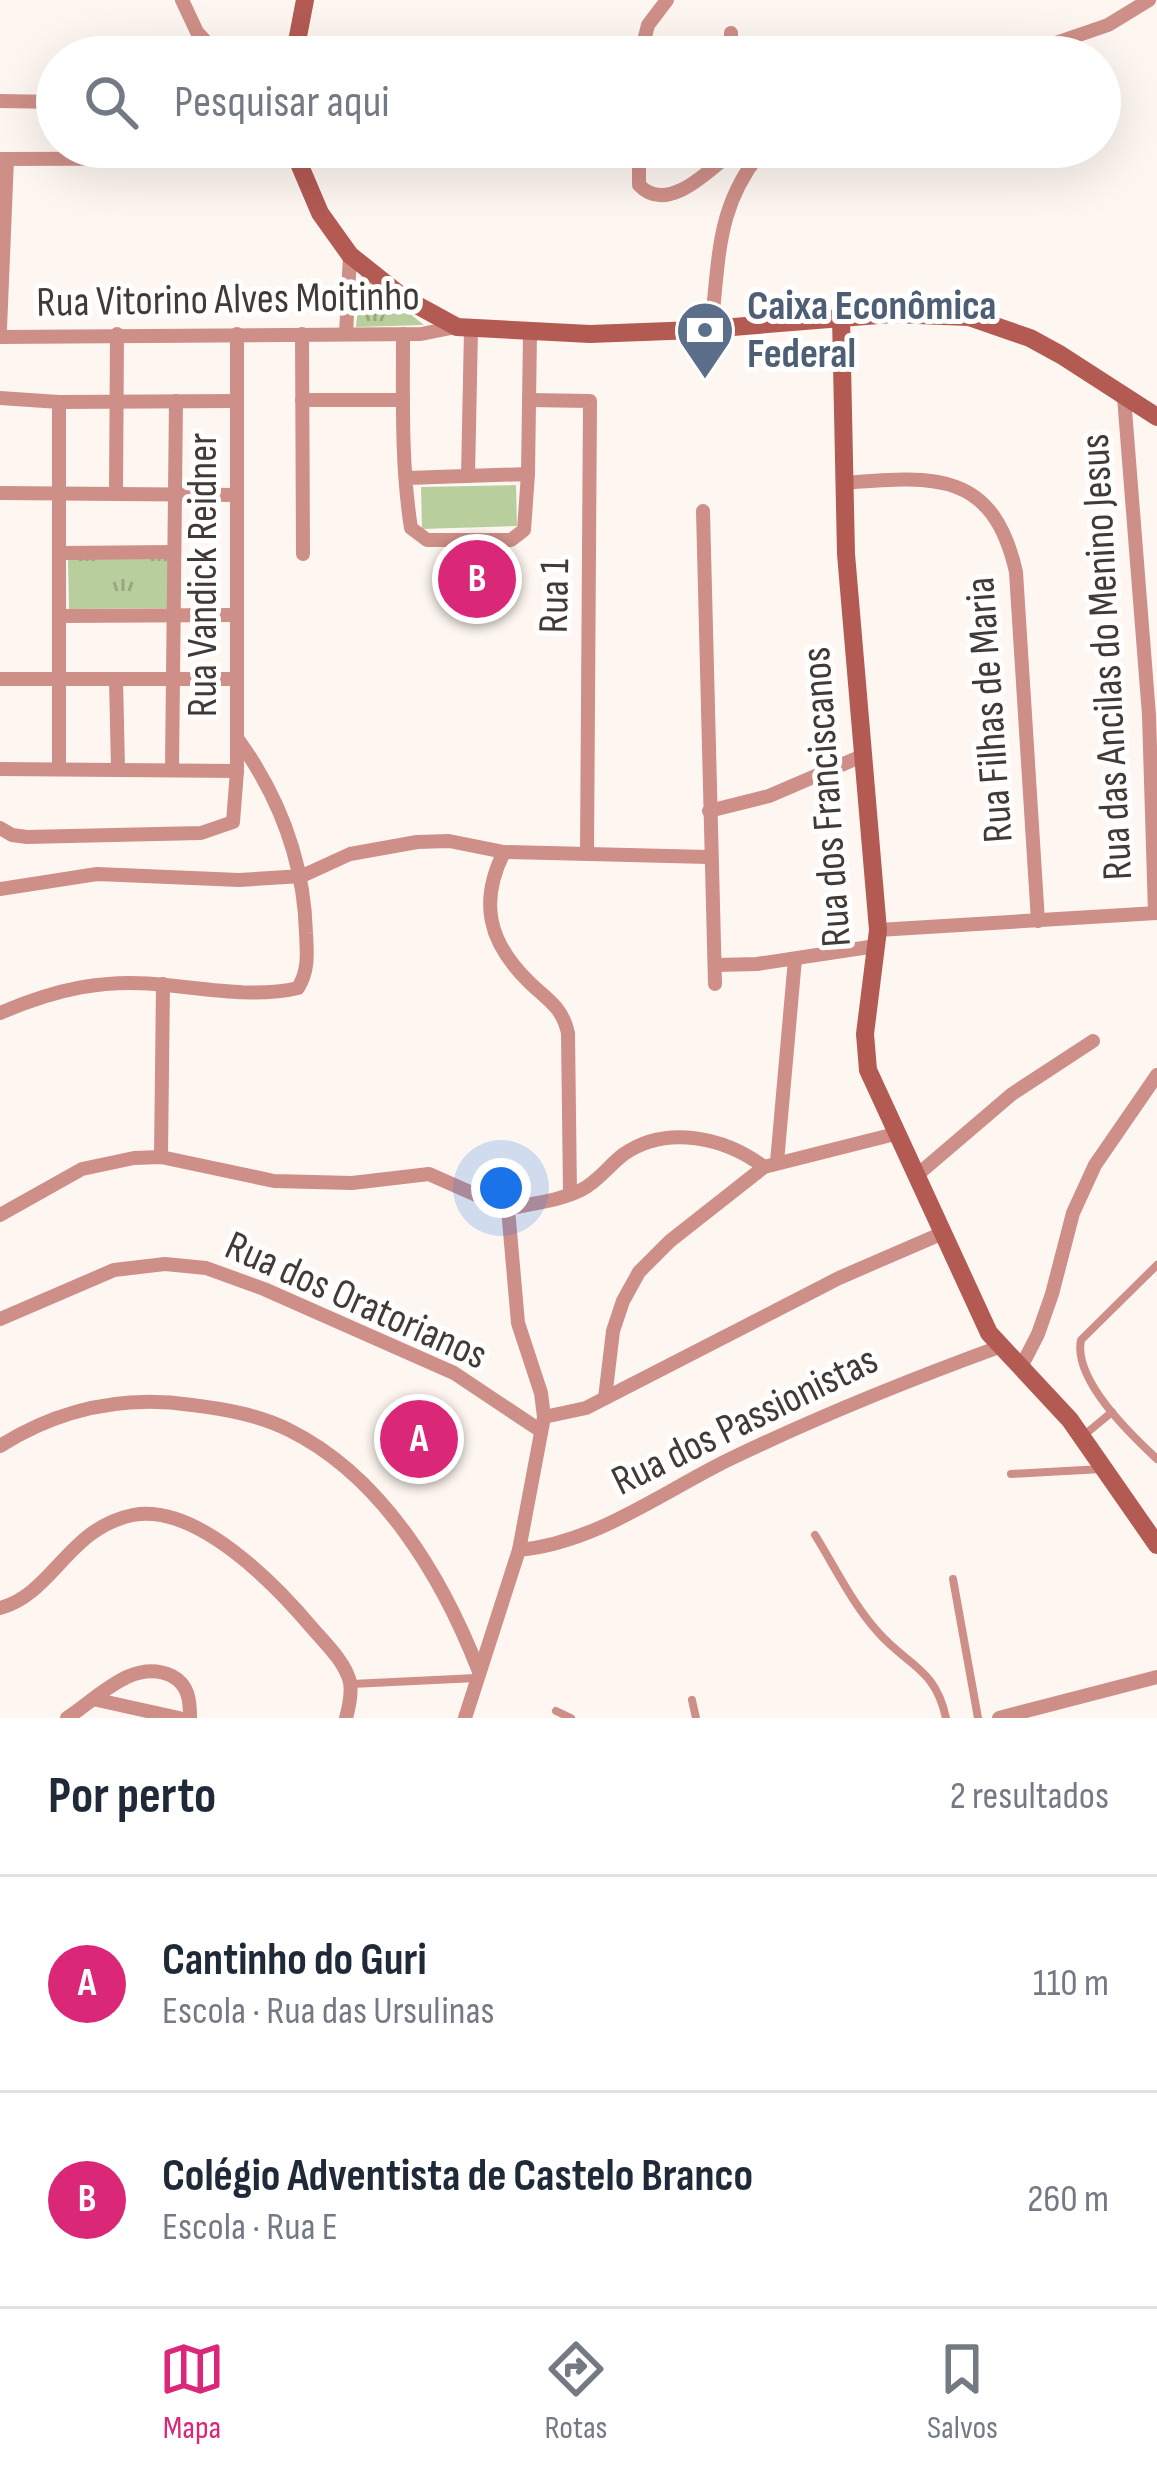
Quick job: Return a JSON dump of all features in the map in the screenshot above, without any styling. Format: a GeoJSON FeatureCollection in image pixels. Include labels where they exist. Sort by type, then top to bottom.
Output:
{"type":"FeatureCollection","features":[{"type":"Feature","properties":{"kind":"street"},"geometry":{"type":"LineString","coordinates":[[182,0],[201,36]]}},
{"type":"Feature","properties":{"kind":"street"},"geometry":{"type":"LineString","coordinates":[[298,36],[305,0]]}},
{"type":"Feature","properties":{"kind":"street"},"geometry":{"type":"LineString","coordinates":[[645,36],[667,0]]}},
{"type":"Feature","properties":{"kind":"street"},"geometry":{"type":"LineString","coordinates":[[1076,36],[1108,25],[1149,0]]}},
{"type":"Feature","properties":{"kind":"street"},"geometry":{"type":"LineString","coordinates":[[0,101],[36,102]]}},
{"type":"Feature","properties":{"kind":"street"},"geometry":{"type":"LineString","coordinates":[[0,333],[3,159],[36,157]]}},
{"type":"Feature","properties":{"kind":"street"},"geometry":{"type":"LineString","coordinates":[[300,168],[320,213],[350,255],[404,298],[464,328],[530,333],[711,328],[841,317],[969,317],[1030,338],[1157,417]]}},
{"type":"Feature","properties":{"kind":"street"},"geometry":{"type":"LineString","coordinates":[[639,168],[639,185],[654,196],[677,192],[710,168]]}},
{"type":"Feature","properties":{"kind":"street"},"geometry":{"type":"LineString","coordinates":[[711,328],[722,222],[750,168]]}},
{"type":"Feature","properties":{"kind":"street"},"geometry":{"type":"LineString","coordinates":[[346,334],[350,255]]}},
{"type":"Feature","properties":{"kind":"street","name":"Rua dos Franciscanos"},"geometry":{"type":"LineString","coordinates":[[841,317],[844,483],[877,938],[865,1034],[872,1086],[977,1314],[999,1347],[1053,1399],[1155,1539]]}},
{"type":"Feature","properties":{"kind":"street"},"geometry":{"type":"LineString","coordinates":[[464,328],[468,476]]}},
{"type":"Feature","properties":{"kind":"street","name":"Rua Vitorino Alves Moitinho"},"geometry":{"type":"LineString","coordinates":[[0,333],[403,334],[464,328]]}},
{"type":"Feature","properties":{"kind":"street"},"geometry":{"type":"LineString","coordinates":[[403,334],[412,528],[427,540],[516,539],[524,530],[530,333]]}},
{"type":"Feature","properties":{"kind":"street"},"geometry":{"type":"LineString","coordinates":[[116,493],[117,334]]}},
{"type":"Feature","properties":{"kind":"street","name":"Rua Vandick Reidner"},"geometry":{"type":"LineString","coordinates":[[0,828],[27,837],[201,833],[226,827],[236,816],[237,334]]}},
{"type":"Feature","properties":{"kind":"street"},"geometry":{"type":"LineString","coordinates":[[302,334],[303,554]]}},
{"type":"Feature","properties":{"kind":"street","name":"Rua das Ancilas do Menino Jesus"},"geometry":{"type":"LineString","coordinates":[[1124,397],[1138,603],[1153,716],[1156,913]]}},
{"type":"Feature","properties":{"kind":"street"},"geometry":{"type":"LineString","coordinates":[[0,398],[236,401]]}},
{"type":"Feature","properties":{"kind":"street"},"geometry":{"type":"LineString","coordinates":[[302,400],[403,400]]}},
{"type":"Feature","properties":{"kind":"street","name":"Rua 1"},"geometry":{"type":"LineString","coordinates":[[529,400],[590,401],[587,853]]}},
{"type":"Feature","properties":{"kind":"street"},"geometry":{"type":"LineString","coordinates":[[172,769],[176,401]]}},
{"type":"Feature","properties":{"kind":"street"},"geometry":{"type":"LineString","coordinates":[[59,402],[59,769]]}},
{"type":"Feature","properties":{"kind":"street"},"geometry":{"type":"LineString","coordinates":[[407,478],[528,474]]}},
{"type":"Feature","properties":{"kind":"street","name":"Rua Filhas de Maria"},"geometry":{"type":"LineString","coordinates":[[844,483],[919,480],[969,492],[985,502],[1008,539],[1016,572],[1038,921]]}},
{"type":"Feature","properties":{"kind":"street"},"geometry":{"type":"LineString","coordinates":[[0,493],[237,495]]}},
{"type":"Feature","properties":{"kind":"street"},"geometry":{"type":"LineString","coordinates":[[703,511],[715,984]]}},
{"type":"Feature","properties":{"kind":"street"},"geometry":{"type":"LineString","coordinates":[[61,553],[173,552]]}},
{"type":"Feature","properties":{"kind":"street"},"geometry":{"type":"LineString","coordinates":[[1138,603],[1157,614]]}},
{"type":"Feature","properties":{"kind":"street"},"geometry":{"type":"LineString","coordinates":[[60,616],[235,615]]}},
{"type":"Feature","properties":{"kind":"street"},"geometry":{"type":"LineString","coordinates":[[0,679],[237,679]]}},
{"type":"Feature","properties":{"kind":"street"},"geometry":{"type":"LineString","coordinates":[[116,679],[118,769]]}},
{"type":"Feature","properties":{"kind":"street"},"geometry":{"type":"LineString","coordinates":[[0,1013],[62,988],[112,983],[231,990],[298,988],[307,959],[302,876],[270,793],[237,738]]}},
{"type":"Feature","properties":{"kind":"street"},"geometry":{"type":"LineString","coordinates":[[709,811],[770,796],[862,756]]}},
{"type":"Feature","properties":{"kind":"street"},"geometry":{"type":"LineString","coordinates":[[0,769],[237,771]]}},
{"type":"Feature","properties":{"kind":"street"},"geometry":{"type":"LineString","coordinates":[[0,889],[97,874],[239,880],[302,876],[350,854],[417,842],[449,841],[504,852],[710,857]]}},
{"type":"Feature","properties":{"kind":"street"},"geometry":{"type":"LineString","coordinates":[[504,852],[490,888],[490,920],[516,968],[557,1006],[568,1033],[570,1194]]}},
{"type":"Feature","properties":{"kind":"street"},"geometry":{"type":"LineString","coordinates":[[716,965],[796,959],[877,938],[1156,913]]}},
{"type":"Feature","properties":{"kind":"street"},"geometry":{"type":"LineString","coordinates":[[771,1164],[796,959]]}},
{"type":"Feature","properties":{"kind":"street"},"geometry":{"type":"LineString","coordinates":[[161,1157],[163,984]]}},
{"type":"Feature","properties":{"kind":"street"},"geometry":{"type":"LineString","coordinates":[[916,1176],[1012,1094],[1093,1041]]}},
{"type":"Feature","properties":{"kind":"street"},"geometry":{"type":"LineString","coordinates":[[1021,1367],[1052,1294],[1073,1213],[1095,1166],[1157,1075]]}},
{"type":"Feature","properties":{"kind":"street"},"geometry":{"type":"LineString","coordinates":[[605,1399],[616,1318],[639,1272],[670,1241],[771,1164],[895,1134]]}},
{"type":"Feature","properties":{"kind":"street"},"geometry":{"type":"LineString","coordinates":[[0,1215],[82,1169],[134,1158],[161,1157],[274,1180],[352,1183],[429,1174],[508,1209],[585,1189],[627,1153],[659,1141],[715,1140],[771,1164]]}},
{"type":"Feature","properties":{"kind":"street"},"geometry":{"type":"LineString","coordinates":[[465,1718],[519,1550],[543,1424],[542,1393],[518,1323],[508,1209]]}},
{"type":"Feature","properties":{"kind":"street"},"geometry":{"type":"LineString","coordinates":[[543,1424],[605,1399],[839,1278],[943,1233]]}},
{"type":"Feature","properties":{"kind":"street","name":"Rua dos Oratorianos"},"geometry":{"type":"LineString","coordinates":[[0,1319],[114,1270],[165,1264],[206,1268],[265,1289],[454,1373],[543,1424]]}},
{"type":"Feature","properties":{"kind":"street","name":"Rua dos Passionistas"},"geometry":{"type":"LineString","coordinates":[[519,1550],[597,1529],[804,1425],[916,1376],[999,1347]]}},
{"type":"Feature","properties":{"kind":"street"},"geometry":{"type":"LineString","coordinates":[[0,1446],[56,1416],[136,1402],[215,1408],[289,1430],[344,1468],[393,1518],[437,1580],[477,1674]]}},
{"type":"Feature","properties":{"kind":"street"},"geometry":{"type":"LineString","coordinates":[[0,1608],[20,1599],[97,1527],[135,1515],[161,1515],[233,1551],[268,1577],[332,1652],[350,1684],[346,1718]]}},
{"type":"Feature","properties":{"kind":"street"},"geometry":{"type":"LineString","coordinates":[[67,1718],[124,1678],[145,1671],[165,1672],[181,1681],[190,1700],[190,1718]]}},
{"type":"Feature","properties":{"kind":"street"},"geometry":{"type":"LineString","coordinates":[[999,1718],[1157,1677]]}},
{"type":"Feature","properties":{"kind":"street"},"geometry":{"type":"LineString","coordinates":[[94,1699],[179,1718]]}},
{"type":"Feature","properties":{"kind":"lane"},"geometry":{"type":"LineString","coordinates":[[1157,1265],[1081,1340],[1078,1355],[1085,1374],[1112,1412],[1157,1459]]}},
{"type":"Feature","properties":{"kind":"lane"},"geometry":{"type":"LineString","coordinates":[[1082,1436],[1112,1412]]}},
{"type":"Feature","properties":{"kind":"lane"},"geometry":{"type":"LineString","coordinates":[[1011,1474],[1104,1469]]}},
{"type":"Feature","properties":{"kind":"lane"},"geometry":{"type":"LineString","coordinates":[[815,1535],[880,1635],[926,1671],[941,1696],[946,1718]]}},
{"type":"Feature","properties":{"kind":"lane"},"geometry":{"type":"LineString","coordinates":[[953,1579],[978,1718]]}},
{"type":"Feature","properties":{"kind":"lane"},"geometry":{"type":"LineString","coordinates":[[350,1684],[477,1674]]}},
{"type":"Feature","properties":{"kind":"lane"},"geometry":{"type":"LineString","coordinates":[[692,1700],[696,1718]]}},
{"type":"Feature","properties":{"kind":"lane"},"geometry":{"type":"LineString","coordinates":[[556,1711],[572,1718]]}},
{"type":"Feature","properties":{"kind":"green space"},"geometry":{"type":"Polygon","coordinates":[[[361,275],[424,325],[356,327],[361,275]]]}},
{"type":"Feature","properties":{"kind":"green space"},"geometry":{"type":"Polygon","coordinates":[[[516,485],[517,526],[422,529],[421,487],[516,485]]]}},
{"type":"Feature","properties":{"kind":"green space"},"geometry":{"type":"Polygon","coordinates":[[[168,558],[169,608],[69,609],[68,559],[168,558]]]}},
{"type":"Feature","properties":{"kind":"place","name":"Caixa Econômica Federal"},"geometry":{"type":"Point","coordinates":[705,381]}},
{"type":"Feature","properties":{"kind":"place","name":"Colégio Adventista de Castelo Branco"},"geometry":{"type":"Point","coordinates":[477,579]}},
{"type":"Feature","properties":{"kind":"place","name":"Cantinho do Guri"},"geometry":{"type":"Point","coordinates":[419,1439]}}]}
